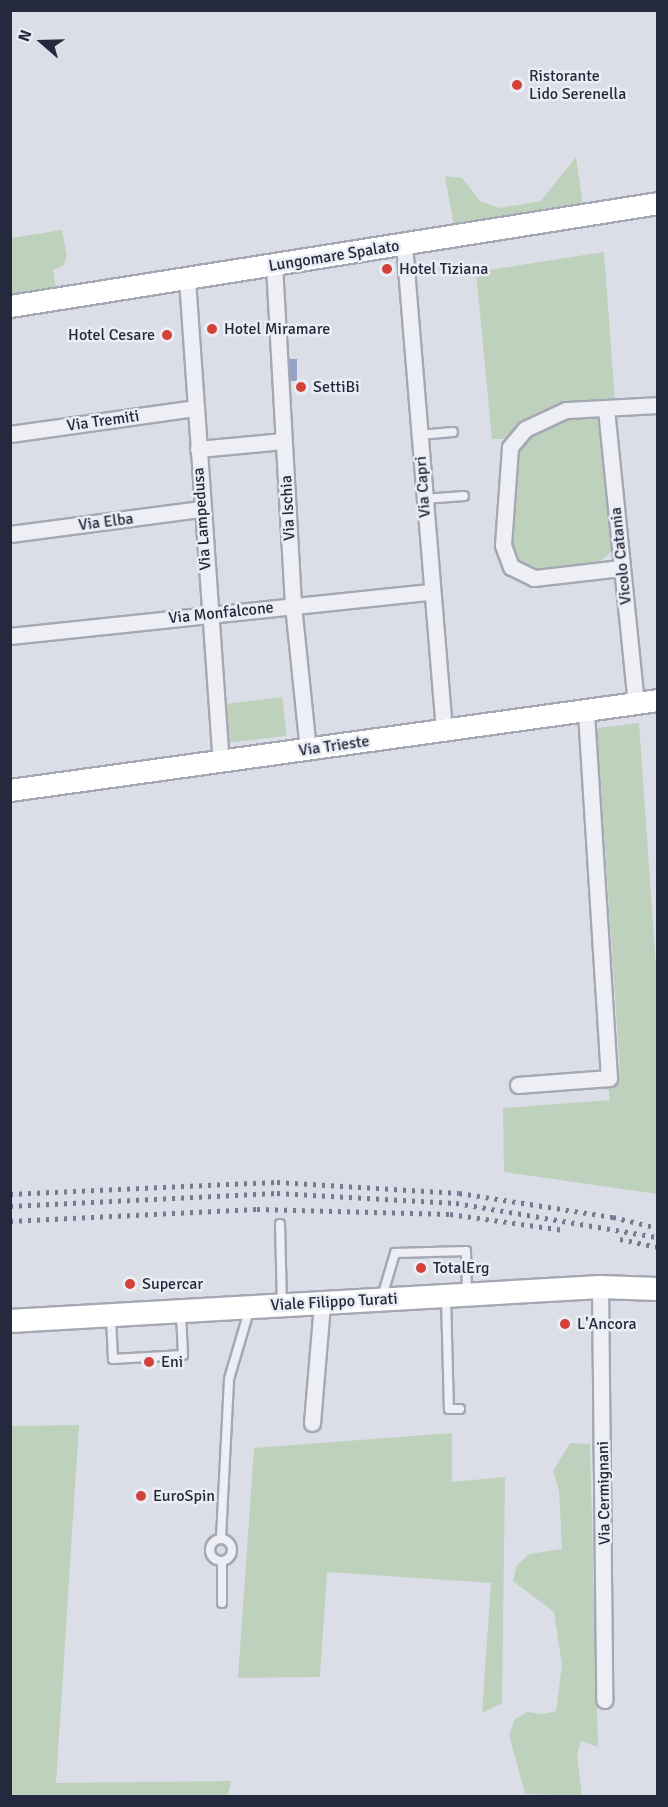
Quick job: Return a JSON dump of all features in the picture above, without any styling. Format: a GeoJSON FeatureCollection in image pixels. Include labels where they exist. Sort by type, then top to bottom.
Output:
{"type":"FeatureCollection","features":[{"type":"Feature","properties":{"kind":"main road","name":"Viale Filippo Turati"},"geometry":{"type":"LineString","coordinates":[[10,1321],[600,1287],[657,1289]]}},
{"type":"Feature","properties":{"kind":"street","name":"Lungomare Spalato"},"geometry":{"type":"LineString","coordinates":[[10,306],[657,203]]}},
{"type":"Feature","properties":{"kind":"street","name":"Via Capri"},"geometry":{"type":"LineString","coordinates":[[404,244],[444,730]]}},
{"type":"Feature","properties":{"kind":"street","name":"Via Ischia"},"geometry":{"type":"LineString","coordinates":[[274,265],[293,605],[308,750]]}},
{"type":"Feature","properties":{"kind":"street","name":"Via Lampedusa"},"geometry":{"type":"LineString","coordinates":[[187,279],[201,509],[221,760]]}},
{"type":"Feature","properties":{"kind":"street"},"geometry":{"type":"LineString","coordinates":[[621,568],[534,578],[511,567],[503,545],[510,447],[525,429],[566,410],[657,405]]}},
{"type":"Feature","properties":{"kind":"street","name":"Via Tremiti"},"geometry":{"type":"LineString","coordinates":[[10,434],[196,408]]}},
{"type":"Feature","properties":{"kind":"street","name":"Vicolo Catania"},"geometry":{"type":"LineString","coordinates":[[606,409],[636,703]]}},
{"type":"Feature","properties":{"kind":"street"},"geometry":{"type":"LineString","coordinates":[[198,449],[284,441]]}},
{"type":"Feature","properties":{"kind":"street","name":"Via Elba"},"geometry":{"type":"LineString","coordinates":[[10,534],[201,509]]}},
{"type":"Feature","properties":{"kind":"street","name":"Via Monfalcone"},"geometry":{"type":"LineString","coordinates":[[10,636],[432,592]]}},
{"type":"Feature","properties":{"kind":"street","name":"Via Trieste"},"geometry":{"type":"LineString","coordinates":[[10,790],[586,712],[657,700]]}},
{"type":"Feature","properties":{"kind":"street"},"geometry":{"type":"LineString","coordinates":[[518,1085],[609,1078],[586,712]]}},
{"type":"Feature","properties":{"kind":"street","name":"Via Cermignani"},"geometry":{"type":"LineString","coordinates":[[600,1287],[604,1700]]}},
{"type":"Feature","properties":{"kind":"street"},"geometry":{"type":"LineString","coordinates":[[312,1424],[322,1303]]}},
{"type":"Feature","properties":{"kind":"lane"},"geometry":{"type":"LineString","coordinates":[[419,435],[453,432]]}},
{"type":"Feature","properties":{"kind":"lane"},"geometry":{"type":"LineString","coordinates":[[424,499],[464,496]]}},
{"type":"Feature","properties":{"kind":"lane"},"geometry":{"type":"LineString","coordinates":[[280,1224],[282,1305]]}},
{"type":"Feature","properties":{"kind":"lane"},"geometry":{"type":"LineString","coordinates":[[381,1301],[395,1253],[466,1251],[456,1296],[449,1409],[460,1409]]}},
{"type":"Feature","properties":{"kind":"lane"},"geometry":{"type":"LineString","coordinates":[[221,1538],[229,1379],[250,1307]]}},
{"type":"Feature","properties":{"kind":"lane"},"geometry":{"type":"LineString","coordinates":[[111,1316],[113,1359],[183,1355],[181,1311]]}},
{"type":"Feature","properties":{"kind":"lane"},"geometry":{"type":"LineString","coordinates":[[221,1538],[232,1548],[231,1555],[222,1561],[214,1559],[209,1550],[214,1540],[221,1538]]}},
{"type":"Feature","properties":{"kind":"lane"},"geometry":{"type":"LineString","coordinates":[[222,1561],[222,1603]]}},
{"type":"Feature","properties":{"kind":"green space"},"geometry":{"type":"Polygon","coordinates":[[[576,157],[583,205],[454,227],[445,176],[462,178],[480,201],[499,208],[541,201],[576,157]]]}},
{"type":"Feature","properties":{"kind":"green space"},"geometry":{"type":"Polygon","coordinates":[[[62,230],[67,256],[63,266],[53,270],[56,290],[11,297],[11,238],[62,230]]]}},
{"type":"Feature","properties":{"kind":"green space"},"geometry":{"type":"Polygon","coordinates":[[[604,252],[615,402],[555,407],[504,439],[492,439],[476,272],[604,252]]]}},
{"type":"Feature","properties":{"kind":"green space"},"geometry":{"type":"Polygon","coordinates":[[[578,413],[600,415],[615,548],[601,561],[536,572],[513,560],[508,549],[513,448],[553,421],[578,413]]]}},
{"type":"Feature","properties":{"kind":"green space"},"geometry":{"type":"Polygon","coordinates":[[[282,697],[287,736],[227,743],[222,704],[282,697]]]}},
{"type":"Feature","properties":{"kind":"green space"},"geometry":{"type":"Polygon","coordinates":[[[639,723],[657,981],[657,1194],[504,1172],[503,1108],[610,1100],[608,1085],[620,1072],[597,728],[639,723]]]}},
{"type":"Feature","properties":{"kind":"green space"},"geometry":{"type":"Polygon","coordinates":[[[79,1425],[56,1783],[231,1781],[228,1796],[11,1796],[11,1426],[79,1425]]]}},
{"type":"Feature","properties":{"kind":"green space"},"geometry":{"type":"Polygon","coordinates":[[[452,1433],[452,1482],[505,1477],[502,1703],[482,1713],[491,1583],[327,1572],[320,1677],[238,1678],[254,1448],[452,1433]]]}},
{"type":"Feature","properties":{"kind":"green space"},"geometry":{"type":"Polygon","coordinates":[[[570,1443],[590,1444],[598,1747],[581,1741],[577,1755],[582,1796],[525,1794],[509,1735],[515,1719],[527,1712],[543,1714],[556,1711],[562,1665],[554,1612],[513,1581],[517,1565],[529,1554],[562,1549],[559,1491],[553,1471],[570,1443]]]}},
{"type":"Feature","properties":{"kind":"water"},"geometry":{"type":"Polygon","coordinates":[[[289,359],[297,359],[297,381],[289,381],[289,359]]]}},
{"type":"Feature","properties":{"kind":"railway"},"geometry":{"type":"LineString","coordinates":[[10,1194],[277,1182],[459,1193],[613,1217],[658,1228]]}},
{"type":"Feature","properties":{"kind":"railway"},"geometry":{"type":"LineString","coordinates":[[10,1206],[277,1193],[456,1203],[658,1237]]}},
{"type":"Feature","properties":{"kind":"railway"},"geometry":{"type":"LineString","coordinates":[[10,1221],[257,1209],[450,1214],[564,1230]]}},
{"type":"Feature","properties":{"kind":"railway"},"geometry":{"type":"LineString","coordinates":[[620,1239],[658,1247]]}},
{"type":"Feature","properties":{"kind":"place","name":"Ristorante Lido Serenella"},"geometry":{"type":"Point","coordinates":[517,85]}},
{"type":"Feature","properties":{"kind":"place","name":"Hotel Tiziana"},"geometry":{"type":"Point","coordinates":[387,269]}},
{"type":"Feature","properties":{"kind":"place","name":"Hotel Miramare"},"geometry":{"type":"Point","coordinates":[212,329]}},
{"type":"Feature","properties":{"kind":"place","name":"Hotel Cesare"},"geometry":{"type":"Point","coordinates":[167,335]}},
{"type":"Feature","properties":{"kind":"place","name":"SettiBi"},"geometry":{"type":"Point","coordinates":[301,387]}},
{"type":"Feature","properties":{"kind":"place","name":"TotalErg"},"geometry":{"type":"Point","coordinates":[421,1268]}},
{"type":"Feature","properties":{"kind":"place","name":"Supercar"},"geometry":{"type":"Point","coordinates":[130,1284]}},
{"type":"Feature","properties":{"kind":"place","name":"L'Ancora"},"geometry":{"type":"Point","coordinates":[565,1324]}},
{"type":"Feature","properties":{"kind":"place","name":"Eni"},"geometry":{"type":"Point","coordinates":[149,1362]}},
{"type":"Feature","properties":{"kind":"place","name":"EuroSpin"},"geometry":{"type":"Point","coordinates":[141,1496]}}]}
